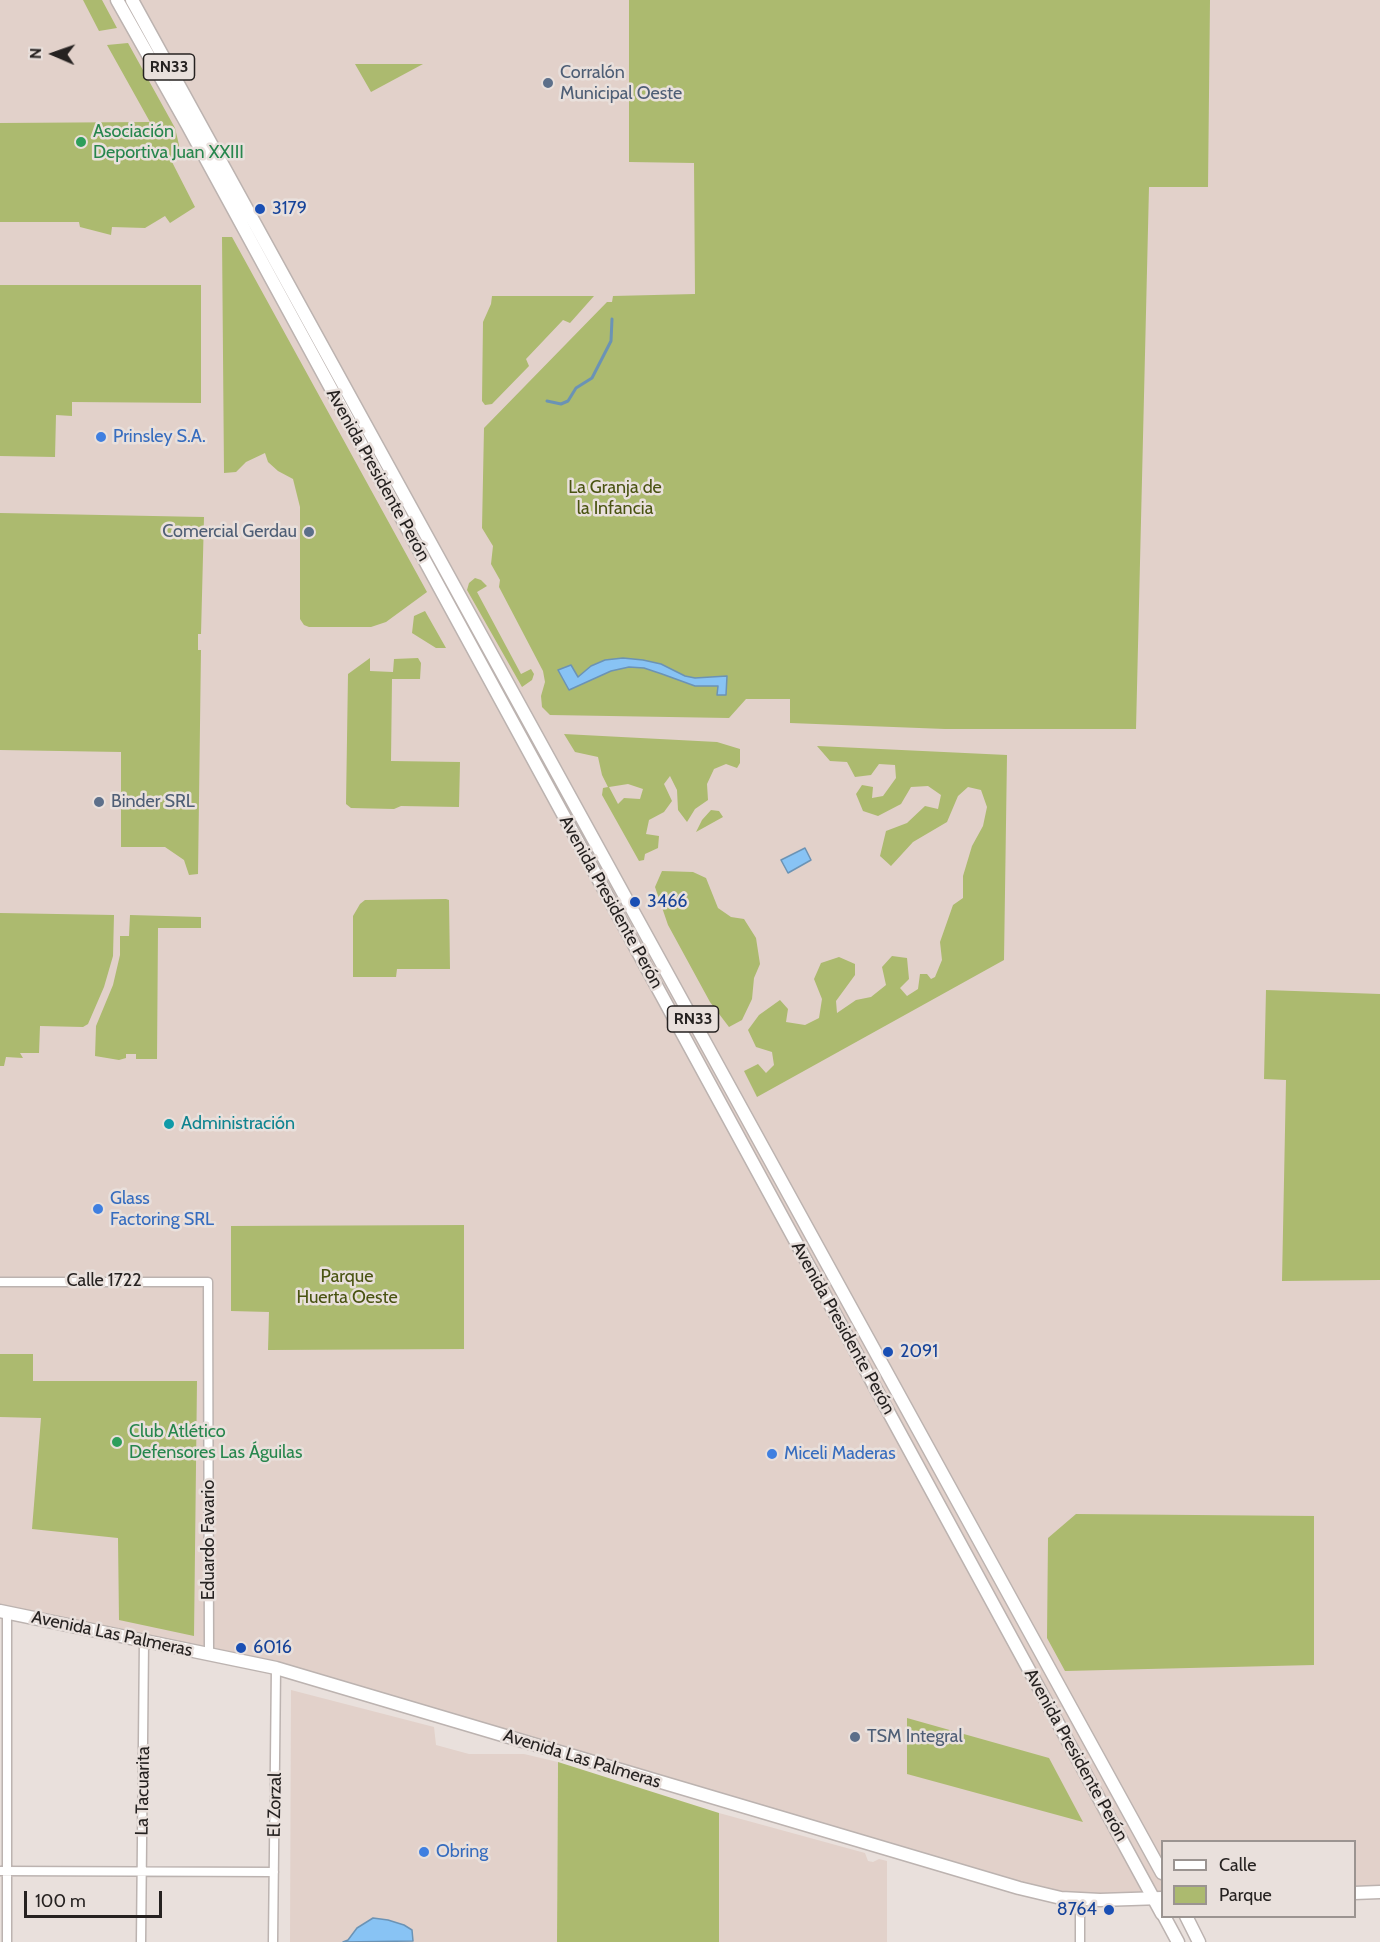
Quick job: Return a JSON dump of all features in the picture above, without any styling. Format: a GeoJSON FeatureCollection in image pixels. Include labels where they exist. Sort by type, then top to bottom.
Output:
{"type":"FeatureCollection","features":[{"type":"Feature","properties":{"kind":"main road","name":"Avenida Presidente Perón"},"geometry":{"type":"LineString","coordinates":[[117,0],[1159,1899]]}},
{"type":"Feature","properties":{"kind":"main road","name":"Avenida Presidente Perón"},"geometry":{"type":"LineString","coordinates":[[132,0],[1161,1872]]}},
{"type":"Feature","properties":{"kind":"main road","name":"Avenida Las Palmeras"},"geometry":{"type":"LineString","coordinates":[[4,1612],[276,1668],[1019,1888],[1061,1898],[1159,1899]]}},
{"type":"Feature","properties":{"kind":"main road"},"geometry":{"type":"LineString","coordinates":[[1356,1893],[1380,1892]]}},
{"type":"Feature","properties":{"kind":"main road","name":"RN33"},"geometry":{"type":"LineString","coordinates":[[1165,1918],[1178,1942]]}},
{"type":"Feature","properties":{"kind":"main road"},"geometry":{"type":"LineString","coordinates":[[1187,1918],[1199,1942]]}},
{"type":"Feature","properties":{"kind":"street","name":"Calle 1722"},"geometry":{"type":"LineString","coordinates":[[0,1281],[208,1282]]}},
{"type":"Feature","properties":{"kind":"street","name":"Eduardo Favario"},"geometry":{"type":"LineString","coordinates":[[208,1282],[209,1654]]}},
{"type":"Feature","properties":{"kind":"street"},"geometry":{"type":"LineString","coordinates":[[4,1612],[4,1871],[7,1942]]}},
{"type":"Feature","properties":{"kind":"street","name":"La Tacuarita"},"geometry":{"type":"LineString","coordinates":[[141,1942],[144,1641]]}},
{"type":"Feature","properties":{"kind":"street","name":"El Zorzal"},"geometry":{"type":"LineString","coordinates":[[273,1942],[276,1668]]}},
{"type":"Feature","properties":{"kind":"street"},"geometry":{"type":"LineString","coordinates":[[4,1871],[274,1872]]}},
{"type":"Feature","properties":{"kind":"street"},"geometry":{"type":"LineString","coordinates":[[1080,1899],[1080,1942]]}},
{"type":"Feature","properties":{"kind":"shaded area"},"geometry":{"type":"Polygon","coordinates":[[[0,0],[1380,0],[1380,1892],[1356,1893],[1356,1840],[1161,1840],[1161,1898],[1061,1898],[276,1668],[0,1611],[0,0]]]}},
{"type":"Feature","properties":{"kind":"shaded area","name":"Obring"},"geometry":{"type":"Polygon","coordinates":[[[291,1690],[434,1727],[436,1745],[469,1754],[524,1754],[558,1762],[557,1942],[290,1942],[291,1690]]]}},
{"type":"Feature","properties":{"kind":"shaded area"},"geometry":{"type":"Polygon","coordinates":[[[719,1813],[865,1853],[868,1861],[873,1862],[879,1859],[887,1861],[887,1942],[719,1942],[719,1813]]]}},
{"type":"Feature","properties":{"kind":"green space"},"geometry":{"type":"Polygon","coordinates":[[[83,0],[102,0],[117,28],[99,31],[83,0]]]}},
{"type":"Feature","properties":{"kind":"green space","name":"La Granja de la Infancia"},"geometry":{"type":"Polygon","coordinates":[[[629,0],[1210,0],[1208,187],[1149,187],[1136,729],[945,729],[790,723],[790,699],[746,699],[729,718],[550,715],[542,707],[541,696],[545,682],[543,671],[499,587],[500,580],[491,564],[493,546],[482,528],[484,428],[607,302],[612,302],[613,296],[695,294],[694,163],[629,162],[629,0]]]}},
{"type":"Feature","properties":{"kind":"green space","name":"Asociación Deportiva Juan XXIII"},"geometry":{"type":"Polygon","coordinates":[[[128,43],[175,128],[179,158],[172,162],[195,207],[170,223],[165,216],[145,228],[112,227],[111,235],[80,227],[79,222],[0,222],[0,123],[150,122],[107,45],[128,43]]]}},
{"type":"Feature","properties":{"kind":"green space"},"geometry":{"type":"Polygon","coordinates":[[[355,64],[423,64],[371,92],[355,64]]]}},
{"type":"Feature","properties":{"kind":"green space"},"geometry":{"type":"Polygon","coordinates":[[[222,237],[232,237],[427,592],[386,622],[371,627],[309,627],[304,625],[300,619],[300,507],[293,479],[278,471],[268,462],[265,453],[246,462],[236,472],[224,473],[222,237]]]}},
{"type":"Feature","properties":{"kind":"green space"},"geometry":{"type":"Polygon","coordinates":[[[0,285],[201,285],[201,403],[72,402],[72,416],[56,415],[55,457],[0,456],[0,285]]]}},
{"type":"Feature","properties":{"kind":"green space"},"geometry":{"type":"Polygon","coordinates":[[[492,296],[594,296],[570,323],[563,320],[526,359],[529,366],[492,404],[485,405],[482,401],[483,322],[492,296]]]}},
{"type":"Feature","properties":{"kind":"green space"},"geometry":{"type":"Polygon","coordinates":[[[0,513],[204,517],[201,634],[198,634],[198,650],[201,650],[198,874],[189,875],[184,860],[165,847],[121,847],[121,752],[0,750],[0,513]]]}},
{"type":"Feature","properties":{"kind":"green space"},"geometry":{"type":"Polygon","coordinates":[[[475,578],[487,586],[477,592],[521,674],[531,669],[534,674],[532,680],[522,687],[467,590],[469,583],[475,578]]]}},
{"type":"Feature","properties":{"kind":"green space"},"geometry":{"type":"Polygon","coordinates":[[[425,611],[446,648],[436,648],[412,633],[414,616],[425,611]]]}},
{"type":"Feature","properties":{"kind":"green space"},"geometry":{"type":"Polygon","coordinates":[[[370,658],[370,671],[393,672],[394,659],[418,658],[421,663],[420,679],[392,679],[391,761],[460,762],[459,807],[351,808],[346,804],[348,674],[370,658]]]}},
{"type":"Feature","properties":{"kind":"green space"},"geometry":{"type":"Polygon","coordinates":[[[564,734],[717,742],[740,749],[740,763],[737,768],[726,764],[714,769],[707,784],[708,800],[695,809],[687,822],[678,810],[677,790],[670,776],[664,784],[672,801],[664,812],[649,820],[646,834],[659,836],[658,848],[645,854],[644,860],[639,861],[602,795],[603,788],[608,787],[602,775],[598,757],[575,752],[564,734]],[[628,784],[609,787],[618,804],[624,798],[640,799],[643,789],[628,784]]]}},
{"type":"Feature","properties":{"kind":"green space"},"geometry":{"type":"Polygon","coordinates":[[[817,746],[1007,755],[1004,960],[757,1097],[744,1071],[758,1064],[766,1073],[774,1065],[772,1052],[756,1047],[748,1030],[759,1015],[780,1000],[788,1009],[786,1022],[805,1025],[819,1018],[822,999],[814,979],[821,963],[839,957],[855,964],[855,975],[836,1001],[837,1013],[856,1000],[871,997],[886,985],[882,967],[892,956],[907,958],[909,979],[900,988],[907,996],[918,989],[920,974],[927,974],[931,979],[935,977],[942,960],[940,942],[953,905],[963,898],[963,876],[972,846],[983,826],[987,807],[981,790],[968,787],[958,796],[947,822],[913,842],[891,866],[880,856],[886,831],[907,823],[925,806],[938,809],[941,795],[928,786],[911,787],[901,804],[878,816],[863,811],[856,794],[862,785],[873,787],[872,798],[883,796],[896,778],[895,765],[879,764],[871,775],[855,777],[847,762],[830,761],[817,746]]]}},
{"type":"Feature","properties":{"kind":"green space"},"geometry":{"type":"Polygon","coordinates":[[[711,810],[719,811],[723,817],[696,832],[702,820],[711,810]]]}},
{"type":"Feature","properties":{"kind":"green space"},"geometry":{"type":"Polygon","coordinates":[[[662,871],[693,872],[706,878],[718,908],[731,917],[744,919],[756,938],[760,964],[754,978],[752,999],[742,1020],[729,1027],[710,1002],[668,925],[655,887],[662,871]]]}},
{"type":"Feature","properties":{"kind":"green space"},"geometry":{"type":"Polygon","coordinates":[[[365,900],[449,900],[450,969],[397,969],[396,977],[353,977],[353,916],[360,904],[365,900]]]}},
{"type":"Feature","properties":{"kind":"green space"},"geometry":{"type":"Polygon","coordinates":[[[0,913],[114,915],[113,956],[104,987],[88,1024],[83,1027],[40,1026],[39,1053],[20,1053],[23,1058],[6,1057],[4,1066],[0,1066],[0,913]]]}},
{"type":"Feature","properties":{"kind":"green space"},"geometry":{"type":"Polygon","coordinates":[[[130,915],[201,917],[201,928],[158,928],[157,1059],[136,1059],[136,1054],[126,1054],[126,1058],[119,1060],[95,1056],[96,1026],[113,985],[120,955],[120,936],[129,936],[130,915]]]}},
{"type":"Feature","properties":{"kind":"green space"},"geometry":{"type":"Polygon","coordinates":[[[1266,990],[1380,994],[1380,1280],[1282,1281],[1286,1080],[1264,1079],[1266,990]]]}},
{"type":"Feature","properties":{"kind":"green space","name":"Parque Huerta Oeste"},"geometry":{"type":"Polygon","coordinates":[[[464,1225],[464,1349],[268,1350],[269,1312],[231,1311],[231,1226],[464,1225]]]}},
{"type":"Feature","properties":{"kind":"green space","name":"Club Atlético Defensores Las Águilas"},"geometry":{"type":"Polygon","coordinates":[[[0,1354],[33,1354],[33,1381],[197,1381],[194,1636],[119,1620],[118,1538],[32,1529],[41,1418],[0,1417],[0,1354]]]}},
{"type":"Feature","properties":{"kind":"green space"},"geometry":{"type":"Polygon","coordinates":[[[1076,1514],[1314,1516],[1314,1665],[1065,1671],[1047,1638],[1048,1538],[1076,1514]]]}},
{"type":"Feature","properties":{"kind":"green space"},"geometry":{"type":"Polygon","coordinates":[[[907,1718],[1049,1758],[1083,1822],[907,1774],[907,1718]]]}},
{"type":"Feature","properties":{"kind":"green space"},"geometry":{"type":"Polygon","coordinates":[[[558,1762],[719,1813],[719,1942],[557,1942],[558,1762]]]}},
{"type":"Feature","properties":{"kind":"water"},"geometry":{"type":"Polygon","coordinates":[[[623,658],[661,664],[685,676],[695,678],[727,676],[726,695],[717,695],[718,686],[695,686],[644,668],[629,667],[611,671],[569,690],[558,670],[571,665],[578,677],[591,666],[605,660],[623,658]]]}},
{"type":"Feature","properties":{"kind":"water"},"geometry":{"type":"Polygon","coordinates":[[[805,848],[811,860],[788,873],[781,860],[805,848]]]}},
{"type":"Feature","properties":{"kind":"water"},"geometry":{"type":"Polygon","coordinates":[[[373,1918],[404,1925],[412,1930],[413,1941],[343,1942],[348,1940],[357,1928],[373,1918]]]}},
{"type":"Feature","properties":{"kind":"waterway"},"geometry":{"type":"LineString","coordinates":[[547,401],[561,404],[568,401],[576,388],[592,378],[611,341],[612,319]]}},
{"type":"Feature","properties":{"kind":"place","name":"Corralón Municipal Oeste"},"geometry":{"type":"Point","coordinates":[548,83]}},
{"type":"Feature","properties":{"kind":"place","name":"Asociación Deportiva Juan XXIII"},"geometry":{"type":"Point","coordinates":[81,142]}},
{"type":"Feature","properties":{"kind":"place","name":"3179"},"geometry":{"type":"Point","coordinates":[260,209]}},
{"type":"Feature","properties":{"kind":"place","name":"Prinsley S.A."},"geometry":{"type":"Point","coordinates":[101,437]}},
{"type":"Feature","properties":{"kind":"place","name":"Comercial Gerdau"},"geometry":{"type":"Point","coordinates":[309,532]}},
{"type":"Feature","properties":{"kind":"place","name":"Binder SRL"},"geometry":{"type":"Point","coordinates":[99,802]}},
{"type":"Feature","properties":{"kind":"place","name":"3466"},"geometry":{"type":"Point","coordinates":[635,902]}},
{"type":"Feature","properties":{"kind":"place","name":"Administración"},"geometry":{"type":"Point","coordinates":[169,1124]}},
{"type":"Feature","properties":{"kind":"place","name":"Glass Factoring SRL"},"geometry":{"type":"Point","coordinates":[98,1209]}},
{"type":"Feature","properties":{"kind":"place","name":"2091"},"geometry":{"type":"Point","coordinates":[888,1352]}},
{"type":"Feature","properties":{"kind":"place","name":"Club Atlético Defensores Las Águilas"},"geometry":{"type":"Point","coordinates":[117,1442]}},
{"type":"Feature","properties":{"kind":"place","name":"Miceli Maderas"},"geometry":{"type":"Point","coordinates":[772,1454]}},
{"type":"Feature","properties":{"kind":"place","name":"6016"},"geometry":{"type":"Point","coordinates":[241,1648]}},
{"type":"Feature","properties":{"kind":"place","name":"TSM Integral"},"geometry":{"type":"Point","coordinates":[855,1737]}},
{"type":"Feature","properties":{"kind":"place","name":"Obring"},"geometry":{"type":"Point","coordinates":[424,1852]}},
{"type":"Feature","properties":{"kind":"place","name":"8764"},"geometry":{"type":"Point","coordinates":[1109,1910]}}]}
